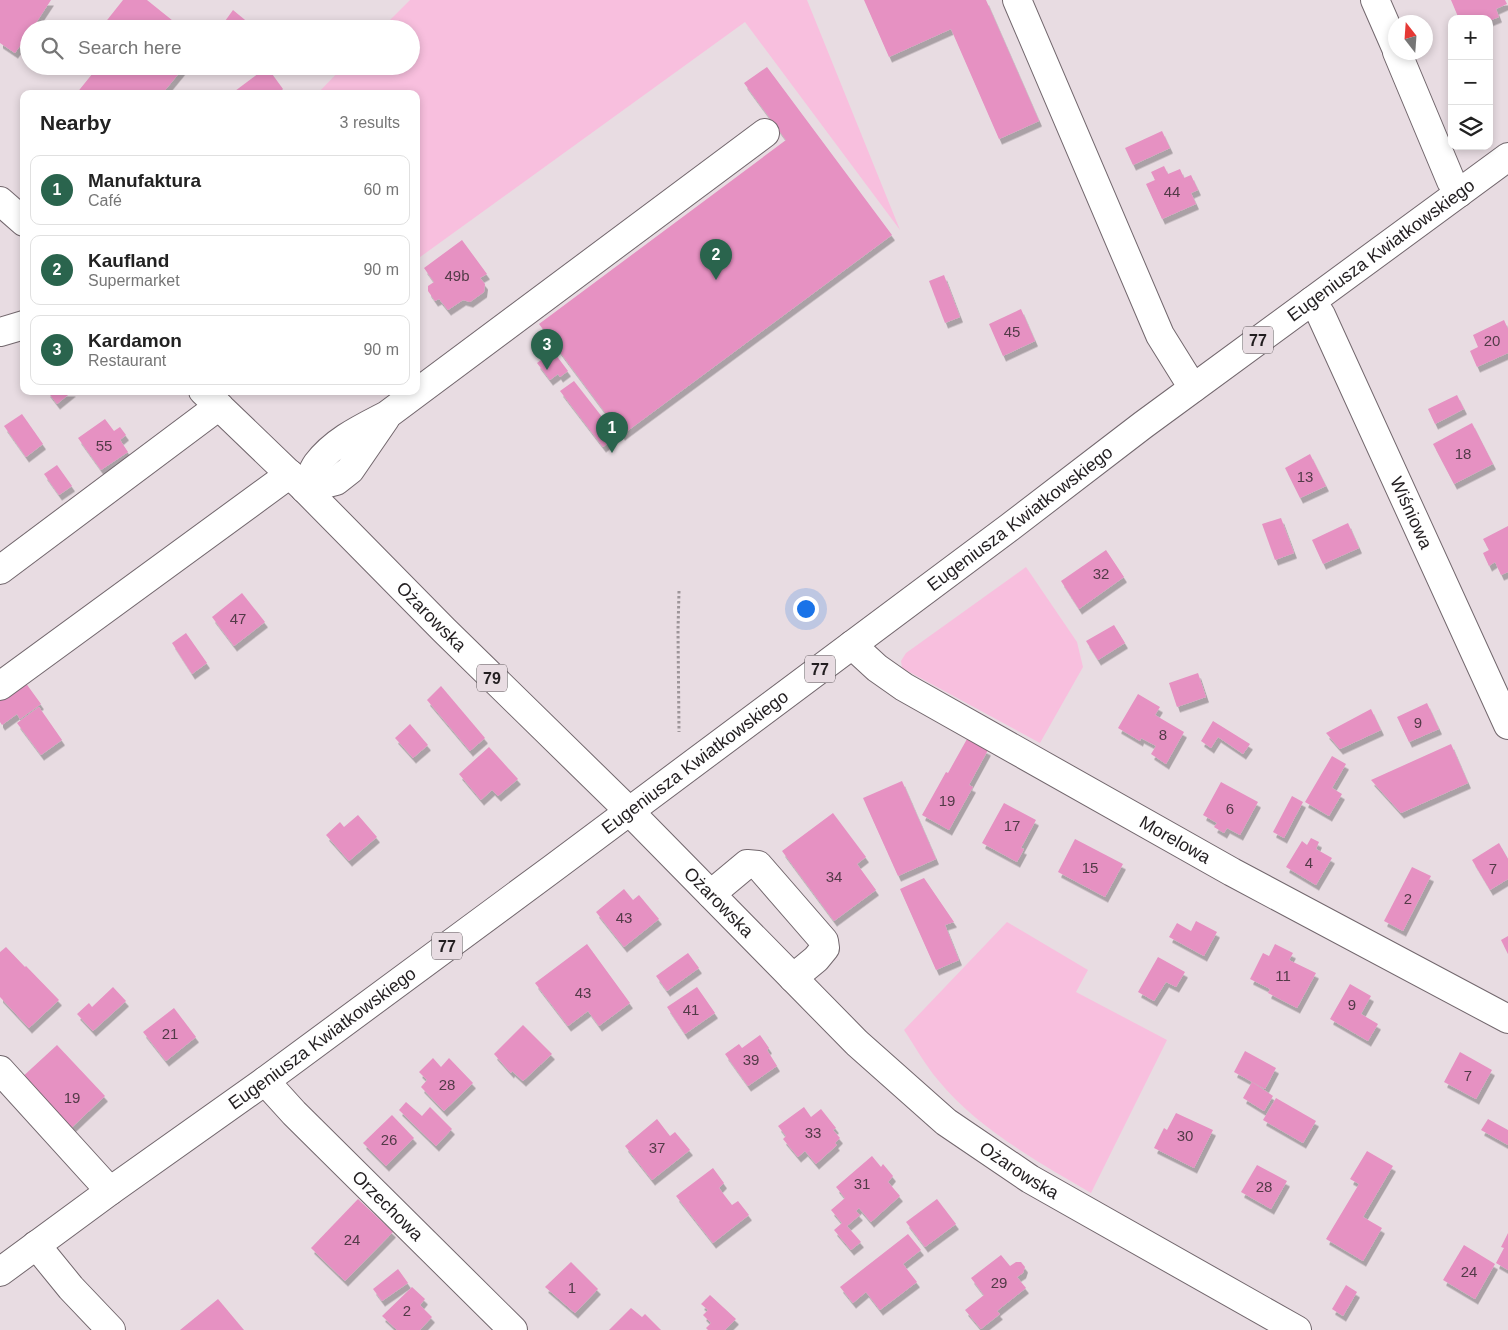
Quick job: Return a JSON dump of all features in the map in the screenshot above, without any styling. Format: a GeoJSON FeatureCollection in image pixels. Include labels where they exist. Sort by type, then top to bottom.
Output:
{"type":"FeatureCollection","features":[{"type":"Feature","properties":{"kind":"street"},"geometry":{"type":"LineString","coordinates":[[1017,0],[1160,335],[1193,388]]}},
{"type":"Feature","properties":{"kind":"street"},"geometry":{"type":"LineString","coordinates":[[1375,0],[1388,30]]}},
{"type":"Feature","properties":{"kind":"street"},"geometry":{"type":"LineString","coordinates":[[1400,60],[1451,181],[1459,193]]}},
{"type":"Feature","properties":{"kind":"street"},"geometry":{"type":"LineString","coordinates":[[420,390],[765,132]]}},
{"type":"Feature","properties":{"kind":"street","name":"Eugeniusza Kwiatkowskiego"},"geometry":{"type":"LineString","coordinates":[[0,1272],[265,1081],[852,645],[1193,388],[1508,157]]}},
{"type":"Feature","properties":{"kind":"street"},"geometry":{"type":"LineString","coordinates":[[0,201],[20,218]]}},
{"type":"Feature","properties":{"kind":"street","name":"Wiśniowa"},"geometry":{"type":"LineString","coordinates":[[1312,301],[1321,315],[1508,725]]}},
{"type":"Feature","properties":{"kind":"street"},"geometry":{"type":"LineString","coordinates":[[0,332],[20,326]]}},
{"type":"Feature","properties":{"kind":"street"},"geometry":{"type":"LineString","coordinates":[[0,686],[298,482],[330,450],[360,429],[387,415],[414,395]]}},
{"type":"Feature","properties":{"kind":"street"},"geometry":{"type":"LineString","coordinates":[[0,570],[211,399]]}},
{"type":"Feature","properties":{"kind":"street","name":"Ożarowska"},"geometry":{"type":"LineString","coordinates":[[211,399],[298,482],[450,637],[629,811],[857,1043],[946,1122],[1030,1179],[1298,1330]]}},
{"type":"Feature","properties":{"kind":"street","name":"Morelowa"},"geometry":{"type":"LineString","coordinates":[[852,645],[877,668],[904,687],[1232,872],[1508,1018]]}},
{"type":"Feature","properties":{"kind":"street"},"geometry":{"type":"LineString","coordinates":[[711,894],[747,864],[758,865],[824,941],[824,948],[816,959],[793,978]]}},
{"type":"Feature","properties":{"kind":"street"},"geometry":{"type":"LineString","coordinates":[[0,1070],[110,1191]]}},
{"type":"Feature","properties":{"kind":"street","name":"Orzechowa"},"geometry":{"type":"LineString","coordinates":[[265,1081],[294,1113],[513,1330]]}},
{"type":"Feature","properties":{"kind":"street"},"geometry":{"type":"LineString","coordinates":[[36,1245],[70,1288],[111,1330]]}},
{"type":"Feature","properties":{"kind":"path"},"geometry":{"type":"LineString","coordinates":[[679,591],[679,732]]}},
{"type":"Feature","properties":{"kind":"shaded area"},"geometry":{"type":"Polygon","coordinates":[[[410,0],[807,0],[900,230],[745,22],[420,257],[420,90],[321,90],[335,75],[420,75],[420,20],[390,20],[410,0]]]}},
{"type":"Feature","properties":{"kind":"shaded area"},"geometry":{"type":"Polygon","coordinates":[[[1026,567],[1077,642],[1083,667],[1040,743],[902,668],[901,661],[906,653],[1026,567]]]}},
{"type":"Feature","properties":{"kind":"shaded area"},"geometry":{"type":"Polygon","coordinates":[[[1007,922],[1088,970],[1076,992],[1167,1040],[1091,1193],[1009,1143],[971,1114],[933,1074],[904,1030],[1007,922]]]}},
{"type":"Feature","properties":{"kind":"building"},"geometry":{"type":"Polygon","coordinates":[[[0,0],[51,0],[38,20],[20,20],[20,46],[15,53],[0,43],[0,0]]]}},
{"type":"Feature","properties":{"kind":"building"},"geometry":{"type":"Polygon","coordinates":[[[123,0],[147,0],[172,20],[107,20],[123,0]]]}},
{"type":"Feature","properties":{"kind":"building"},"geometry":{"type":"Polygon","coordinates":[[[864,0],[986,0],[1039,121],[999,139],[951,29],[889,57],[864,0]]]}},
{"type":"Feature","properties":{"kind":"building"},"geometry":{"type":"Polygon","coordinates":[[[1451,0],[1505,0],[1507,4],[1496,9],[1499,17],[1493,19],[1493,15],[1457,15],[1451,0]]]}},
{"type":"Feature","properties":{"kind":"building"},"geometry":{"type":"Polygon","coordinates":[[[233,10],[245,20],[226,20],[233,10]]]}},
{"type":"Feature","properties":{"kind":"building"},"geometry":{"type":"Polygon","coordinates":[[[767,67],[892,235],[622,435],[539,324],[786,140],[744,83],[767,67]]]}},
{"type":"Feature","properties":{"kind":"building"},"geometry":{"type":"Polygon","coordinates":[[[91,75],[178,75],[165,90],[79,90],[91,75]]]}},
{"type":"Feature","properties":{"kind":"building"},"geometry":{"type":"Polygon","coordinates":[[[256,75],[273,75],[283,89],[282,90],[236,90],[256,75]]]}},
{"type":"Feature","properties":{"kind":"building"},"geometry":{"type":"Polygon","coordinates":[[[1162,131],[1170,148],[1133,165],[1125,148],[1162,131]]]}},
{"type":"Feature","properties":{"kind":"building"},"geometry":{"type":"Polygon","coordinates":[[[1164,166],[1168,174],[1180,169],[1184,178],[1191,175],[1198,190],[1191,193],[1196,204],[1162,219],[1146,184],[1155,180],[1151,172],[1164,166]]]}},
{"type":"Feature","properties":{"kind":"building"},"geometry":{"type":"Polygon","coordinates":[[[462,240],[487,274],[480,278],[485,284],[484,292],[470,302],[463,300],[448,310],[439,299],[435,301],[428,291],[428,286],[434,282],[424,268],[462,240]]]}},
{"type":"Feature","properties":{"kind":"building"},"geometry":{"type":"Polygon","coordinates":[[[944,275],[960,317],[945,323],[929,281],[944,275]]]}},
{"type":"Feature","properties":{"kind":"building"},"geometry":{"type":"Polygon","coordinates":[[[1021,309],[1035,341],[1003,356],[989,324],[1021,309]]]}},
{"type":"Feature","properties":{"kind":"building"},"geometry":{"type":"Polygon","coordinates":[[[1504,320],[1508,329],[1508,353],[1477,367],[1470,351],[1478,347],[1473,335],[1504,320]]]}},
{"type":"Feature","properties":{"kind":"building"},"geometry":{"type":"Polygon","coordinates":[[[553,351],[568,371],[560,377],[558,374],[550,380],[537,363],[553,351]]]}},
{"type":"Feature","properties":{"kind":"building"},"geometry":{"type":"Polygon","coordinates":[[[574,381],[617,436],[603,447],[560,391],[574,381]]]}},
{"type":"Feature","properties":{"kind":"building"},"geometry":{"type":"Polygon","coordinates":[[[50,395],[68,395],[57,404],[50,395]]]}},
{"type":"Feature","properties":{"kind":"building"},"geometry":{"type":"Polygon","coordinates":[[[1457,395],[1464,409],[1435,424],[1428,409],[1457,395]]]}},
{"type":"Feature","properties":{"kind":"building"},"geometry":{"type":"Polygon","coordinates":[[[22,414],[43,444],[26,457],[4,426],[22,414]]]}},
{"type":"Feature","properties":{"kind":"building"},"geometry":{"type":"Polygon","coordinates":[[[105,419],[114,431],[120,427],[126,435],[120,440],[128,452],[101,470],[78,438],[105,419]]]}},
{"type":"Feature","properties":{"kind":"building"},"geometry":{"type":"Polygon","coordinates":[[[1472,423],[1493,464],[1454,484],[1433,444],[1472,423]]]}},
{"type":"Feature","properties":{"kind":"building"},"geometry":{"type":"Polygon","coordinates":[[[1310,454],[1326,486],[1300,498],[1285,468],[1310,454]]]}},
{"type":"Feature","properties":{"kind":"building"},"geometry":{"type":"Polygon","coordinates":[[[57,465],[72,486],[59,495],[44,474],[57,465]]]}},
{"type":"Feature","properties":{"kind":"building"},"geometry":{"type":"Polygon","coordinates":[[[1281,518],[1294,553],[1275,560],[1262,524],[1281,518]]]}},
{"type":"Feature","properties":{"kind":"building"},"geometry":{"type":"Polygon","coordinates":[[[1348,523],[1359,548],[1323,564],[1312,540],[1348,523]]]}},
{"type":"Feature","properties":{"kind":"building"},"geometry":{"type":"Polygon","coordinates":[[[1508,526],[1508,572],[1501,575],[1495,562],[1489,566],[1483,553],[1489,550],[1483,539],[1508,526]]]}},
{"type":"Feature","properties":{"kind":"building"},"geometry":{"type":"Polygon","coordinates":[[[1106,550],[1124,577],[1079,609],[1061,581],[1106,550]]]}},
{"type":"Feature","properties":{"kind":"building"},"geometry":{"type":"Polygon","coordinates":[[[242,593],[265,622],[234,646],[212,617],[242,593]]]}},
{"type":"Feature","properties":{"kind":"building"},"geometry":{"type":"Polygon","coordinates":[[[1114,625],[1125,643],[1098,660],[1086,641],[1114,625]]]}},
{"type":"Feature","properties":{"kind":"building"},"geometry":{"type":"Polygon","coordinates":[[[186,633],[207,663],[192,674],[172,643],[186,633]]]}},
{"type":"Feature","properties":{"kind":"building"},"geometry":{"type":"Polygon","coordinates":[[[1198,673],[1206,697],[1177,707],[1169,683],[1198,673]]]}},
{"type":"Feature","properties":{"kind":"building"},"geometry":{"type":"Polygon","coordinates":[[[25,682],[41,704],[20,719],[17,714],[2,725],[0,722],[0,700],[25,682]]]}},
{"type":"Feature","properties":{"kind":"building"},"geometry":{"type":"Polygon","coordinates":[[[441,686],[485,738],[470,751],[427,700],[441,686]]]}},
{"type":"Feature","properties":{"kind":"building"},"geometry":{"type":"Polygon","coordinates":[[[1138,694],[1160,707],[1155,715],[1184,732],[1166,764],[1151,754],[1156,746],[1141,738],[1140,741],[1118,728],[1138,694]]]}},
{"type":"Feature","properties":{"kind":"building"},"geometry":{"type":"Polygon","coordinates":[[[1427,703],[1439,729],[1409,742],[1397,717],[1427,703]]]}},
{"type":"Feature","properties":{"kind":"building"},"geometry":{"type":"Polygon","coordinates":[[[39,707],[62,740],[41,755],[17,723],[39,707]]]}},
{"type":"Feature","properties":{"kind":"building"},"geometry":{"type":"Polygon","coordinates":[[[1371,709],[1381,730],[1340,749],[1326,733],[1371,709]]]}},
{"type":"Feature","properties":{"kind":"building"},"geometry":{"type":"Polygon","coordinates":[[[1213,721],[1250,744],[1243,754],[1218,737],[1211,748],[1201,741],[1213,721]]]}},
{"type":"Feature","properties":{"kind":"building"},"geometry":{"type":"Polygon","coordinates":[[[410,724],[428,745],[413,758],[395,738],[410,724]]]}},
{"type":"Feature","properties":{"kind":"building"},"geometry":{"type":"Polygon","coordinates":[[[967,739],[988,750],[969,785],[973,787],[949,830],[922,815],[967,739]]]}},
{"type":"Feature","properties":{"kind":"building"},"geometry":{"type":"Polygon","coordinates":[[[1451,744],[1468,783],[1401,813],[1371,780],[1451,744]]]}},
{"type":"Feature","properties":{"kind":"building"},"geometry":{"type":"Polygon","coordinates":[[[489,747],[518,779],[498,796],[492,790],[481,800],[459,774],[489,747]]]}},
{"type":"Feature","properties":{"kind":"building"},"geometry":{"type":"Polygon","coordinates":[[[1332,756],[1346,764],[1332,788],[1342,794],[1329,816],[1305,802],[1332,756]]]}},
{"type":"Feature","properties":{"kind":"building"},"geometry":{"type":"Polygon","coordinates":[[[902,781],[936,859],[898,876],[863,798],[902,781]]]}},
{"type":"Feature","properties":{"kind":"building"},"geometry":{"type":"Polygon","coordinates":[[[1221,782],[1258,802],[1240,835],[1227,828],[1224,833],[1214,827],[1217,823],[1203,815],[1221,782]]]}},
{"type":"Feature","properties":{"kind":"building"},"geometry":{"type":"Polygon","coordinates":[[[1292,796],[1303,802],[1284,838],[1273,832],[1292,796]]]}},
{"type":"Feature","properties":{"kind":"building"},"geometry":{"type":"Polygon","coordinates":[[[1004,803],[1036,820],[1021,848],[1024,849],[1017,862],[982,843],[1004,803]]]}},
{"type":"Feature","properties":{"kind":"building"},"geometry":{"type":"Polygon","coordinates":[[[833,813],[866,857],[857,864],[876,890],[834,921],[782,851],[833,813]]]}},
{"type":"Feature","properties":{"kind":"building"},"geometry":{"type":"Polygon","coordinates":[[[358,815],[377,837],[349,861],[326,835],[340,822],[344,827],[358,815]]]}},
{"type":"Feature","properties":{"kind":"building"},"geometry":{"type":"Polygon","coordinates":[[[1311,838],[1319,842],[1316,849],[1332,858],[1316,885],[1286,867],[1302,841],[1307,845],[1311,838]]]}},
{"type":"Feature","properties":{"kind":"building"},"geometry":{"type":"Polygon","coordinates":[[[1075,839],[1123,864],[1105,897],[1058,872],[1075,839]]]}},
{"type":"Feature","properties":{"kind":"building"},"geometry":{"type":"Polygon","coordinates":[[[1499,843],[1508,859],[1508,879],[1490,890],[1472,860],[1499,843]]]}},
{"type":"Feature","properties":{"kind":"building"},"geometry":{"type":"Polygon","coordinates":[[[1412,867],[1431,876],[1403,931],[1384,921],[1412,867]]]}},
{"type":"Feature","properties":{"kind":"building"},"geometry":{"type":"Polygon","coordinates":[[[924,878],[954,922],[945,925],[959,960],[936,970],[900,889],[924,878]]]}},
{"type":"Feature","properties":{"kind":"building"},"geometry":{"type":"Polygon","coordinates":[[[624,889],[633,900],[639,895],[659,919],[624,947],[596,912],[624,889]]]}},
{"type":"Feature","properties":{"kind":"building"},"geometry":{"type":"Polygon","coordinates":[[[1196,921],[1217,932],[1204,956],[1169,937],[1177,923],[1191,931],[1196,921]]]}},
{"type":"Feature","properties":{"kind":"building"},"geometry":{"type":"Polygon","coordinates":[[[1508,936],[1508,954],[1501,940],[1508,936]]]}},
{"type":"Feature","properties":{"kind":"building"},"geometry":{"type":"Polygon","coordinates":[[[587,944],[630,1003],[599,1026],[588,1011],[568,1026],[535,983],[587,944]]]}},
{"type":"Feature","properties":{"kind":"building"},"geometry":{"type":"Polygon","coordinates":[[[1275,944],[1293,953],[1289,960],[1316,973],[1297,1008],[1268,993],[1270,989],[1250,979],[1263,953],[1269,956],[1275,944]]]}},
{"type":"Feature","properties":{"kind":"building"},"geometry":{"type":"Polygon","coordinates":[[[6,947],[59,1000],[29,1028],[0,997],[0,952],[6,947]]]}},
{"type":"Feature","properties":{"kind":"building"},"geometry":{"type":"Polygon","coordinates":[[[688,953],[699,968],[667,991],[656,976],[688,953]]]}},
{"type":"Feature","properties":{"kind":"building"},"geometry":{"type":"Polygon","coordinates":[[[1158,957],[1185,972],[1176,987],[1166,982],[1154,1001],[1138,992],[1158,957]]]}},
{"type":"Feature","properties":{"kind":"building"},"geometry":{"type":"Polygon","coordinates":[[[1350,984],[1371,996],[1361,1014],[1378,1024],[1368,1041],[1330,1019],[1350,984]]]}},
{"type":"Feature","properties":{"kind":"building"},"geometry":{"type":"Polygon","coordinates":[[[113,987],[126,1001],[93,1031],[77,1014],[89,1003],[92,1007],[113,987]]]}},
{"type":"Feature","properties":{"kind":"building"},"geometry":{"type":"Polygon","coordinates":[[[697,987],[715,1013],[685,1034],[667,1007],[697,987]]]}},
{"type":"Feature","properties":{"kind":"building"},"geometry":{"type":"Polygon","coordinates":[[[174,1008],[196,1037],[166,1061],[143,1032],[174,1008]]]}},
{"type":"Feature","properties":{"kind":"building"},"geometry":{"type":"Polygon","coordinates":[[[523,1025],[552,1054],[523,1081],[512,1071],[511,1073],[494,1054],[523,1025]]]}},
{"type":"Feature","properties":{"kind":"building"},"geometry":{"type":"Polygon","coordinates":[[[760,1035],[769,1048],[767,1050],[777,1066],[748,1086],[725,1054],[739,1044],[742,1048],[760,1035]]]}},
{"type":"Feature","properties":{"kind":"building"},"geometry":{"type":"Polygon","coordinates":[[[57,1045],[105,1096],[67,1132],[19,1080],[57,1045]]]}},
{"type":"Feature","properties":{"kind":"building"},"geometry":{"type":"Polygon","coordinates":[[[1245,1051],[1276,1068],[1265,1089],[1234,1072],[1245,1051]]]}},
{"type":"Feature","properties":{"kind":"building"},"geometry":{"type":"Polygon","coordinates":[[[1460,1052],[1492,1070],[1476,1099],[1444,1082],[1460,1052]]]}},
{"type":"Feature","properties":{"kind":"building"},"geometry":{"type":"Polygon","coordinates":[[[433,1058],[441,1067],[449,1058],[473,1083],[444,1111],[421,1087],[427,1080],[419,1072],[433,1058]]]}},
{"type":"Feature","properties":{"kind":"building"},"geometry":{"type":"Polygon","coordinates":[[[1252,1082],[1273,1096],[1264,1111],[1243,1098],[1252,1082]]]}},
{"type":"Feature","properties":{"kind":"building"},"geometry":{"type":"Polygon","coordinates":[[[1276,1098],[1316,1121],[1303,1143],[1263,1120],[1276,1098]]]}},
{"type":"Feature","properties":{"kind":"building"},"geometry":{"type":"Polygon","coordinates":[[[406,1102],[422,1116],[430,1107],[452,1129],[436,1146],[399,1110],[406,1102]]]}},
{"type":"Feature","properties":{"kind":"building"},"geometry":{"type":"Polygon","coordinates":[[[804,1107],[811,1117],[821,1109],[836,1128],[833,1130],[840,1138],[835,1143],[837,1145],[816,1164],[805,1151],[798,1157],[783,1139],[786,1136],[778,1126],[804,1107]]]}},
{"type":"Feature","properties":{"kind":"building"},"geometry":{"type":"Polygon","coordinates":[[[1176,1113],[1213,1130],[1194,1168],[1154,1148],[1164,1128],[1167,1130],[1176,1113]]]}},
{"type":"Feature","properties":{"kind":"building"},"geometry":{"type":"Polygon","coordinates":[[[392,1115],[414,1138],[386,1166],[363,1143],[392,1115]]]}},
{"type":"Feature","properties":{"kind":"building"},"geometry":{"type":"Polygon","coordinates":[[[657,1119],[670,1136],[675,1132],[690,1150],[652,1180],[625,1146],[657,1119]]]}},
{"type":"Feature","properties":{"kind":"building"},"geometry":{"type":"Polygon","coordinates":[[[1488,1119],[1508,1130],[1508,1145],[1481,1130],[1488,1119]]]}},
{"type":"Feature","properties":{"kind":"building"},"geometry":{"type":"Polygon","coordinates":[[[1367,1151],[1393,1166],[1363,1217],[1382,1228],[1363,1261],[1326,1239],[1359,1184],[1350,1179],[1367,1151]]]}},
{"type":"Feature","properties":{"kind":"building"},"geometry":{"type":"Polygon","coordinates":[[[872,1156],[881,1167],[883,1164],[893,1176],[888,1182],[900,1196],[871,1222],[859,1208],[856,1211],[860,1215],[847,1226],[861,1242],[851,1250],[834,1230],[842,1223],[831,1210],[845,1198],[836,1187],[872,1156]]]}},
{"type":"Feature","properties":{"kind":"building"},"geometry":{"type":"Polygon","coordinates":[[[1257,1165],[1287,1181],[1271,1209],[1241,1192],[1257,1165]]]}},
{"type":"Feature","properties":{"kind":"building"},"geometry":{"type":"Polygon","coordinates":[[[713,1168],[724,1183],[719,1188],[725,1196],[732,1205],[738,1201],[749,1215],[713,1243],[676,1196],[713,1168]]]}},
{"type":"Feature","properties":{"kind":"building"},"geometry":{"type":"Polygon","coordinates":[[[358,1199],[393,1232],[345,1281],[311,1248],[358,1199]]]}},
{"type":"Feature","properties":{"kind":"building"},"geometry":{"type":"Polygon","coordinates":[[[937,1199],[956,1224],[925,1247],[906,1222],[937,1199]]]}},
{"type":"Feature","properties":{"kind":"building"},"geometry":{"type":"Polygon","coordinates":[[[1508,1233],[1508,1270],[1496,1263],[1504,1248],[1501,1247],[1508,1233]]]}},
{"type":"Feature","properties":{"kind":"building"},"geometry":{"type":"Polygon","coordinates":[[[908,1234],[921,1250],[903,1264],[917,1282],[880,1310],[866,1292],[853,1303],[840,1287],[908,1234]]]}},
{"type":"Feature","properties":{"kind":"building"},"geometry":{"type":"Polygon","coordinates":[[[1464,1245],[1495,1264],[1475,1299],[1443,1280],[1464,1245]]]}},
{"type":"Feature","properties":{"kind":"building"},"geometry":{"type":"Polygon","coordinates":[[[1001,1255],[1010,1266],[1016,1262],[1021,1262],[1025,1267],[1023,1273],[1017,1277],[1026,1288],[997,1311],[1000,1314],[981,1329],[965,1310],[984,1295],[971,1278],[1001,1255]]]}},
{"type":"Feature","properties":{"kind":"building"},"geometry":{"type":"Polygon","coordinates":[[[571,1262],[598,1289],[575,1313],[545,1287],[571,1262]]]}},
{"type":"Feature","properties":{"kind":"building"},"geometry":{"type":"Polygon","coordinates":[[[398,1269],[408,1283],[382,1301],[373,1289],[398,1269]]]}},
{"type":"Feature","properties":{"kind":"building"},"geometry":{"type":"Polygon","coordinates":[[[1346,1285],[1357,1292],[1343,1316],[1332,1309],[1346,1285]]]}},
{"type":"Feature","properties":{"kind":"building"},"geometry":{"type":"Polygon","coordinates":[[[412,1287],[425,1299],[420,1305],[432,1317],[420,1330],[397,1330],[382,1316],[412,1287]]]}},
{"type":"Feature","properties":{"kind":"building"},"geometry":{"type":"Polygon","coordinates":[[[710,1295],[736,1319],[725,1330],[708,1330],[706,1328],[711,1323],[703,1315],[708,1310],[701,1304],[710,1295]]]}},
{"type":"Feature","properties":{"kind":"building"},"geometry":{"type":"Polygon","coordinates":[[[218,1299],[244,1330],[180,1330],[218,1299]]]}},
{"type":"Feature","properties":{"kind":"building"},"geometry":{"type":"Polygon","coordinates":[[[631,1308],[642,1317],[645,1314],[661,1330],[609,1330],[631,1308]]]}},
{"type":"Feature","properties":{"kind":"place","name":"Kaufland"},"geometry":{"type":"Point","coordinates":[716,280]}},
{"type":"Feature","properties":{"kind":"place","name":"Kardamon"},"geometry":{"type":"Point","coordinates":[547,370]}},
{"type":"Feature","properties":{"kind":"place","name":"Manufaktura"},"geometry":{"type":"Point","coordinates":[612,453]}}]}
